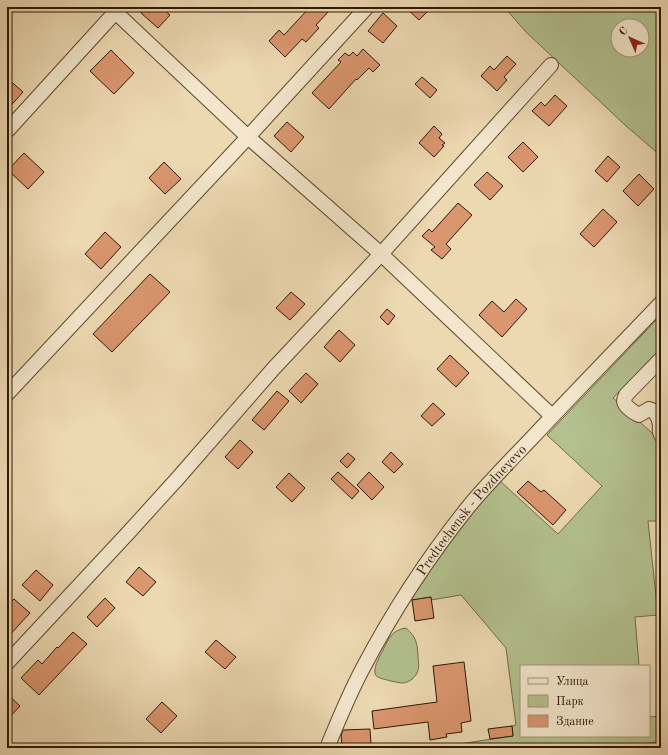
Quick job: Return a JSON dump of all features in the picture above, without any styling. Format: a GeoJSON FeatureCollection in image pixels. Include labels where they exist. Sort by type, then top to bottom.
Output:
{"type":"FeatureCollection","features":[{"type":"Feature","properties":{"kind":"street"},"geometry":{"type":"LineString","coordinates":[[7,394],[248,137],[367,7]]}},
{"type":"Feature","properties":{"kind":"street"},"geometry":{"type":"LineString","coordinates":[[7,131],[115,9],[248,137],[380,254],[552,416]]}},
{"type":"Feature","properties":{"kind":"street"},"geometry":{"type":"LineString","coordinates":[[7,663],[129,532],[274,368],[380,254],[551,65]]}},
{"type":"Feature","properties":{"kind":"street","name":"Predtechensk - Pozdneyevo"},"geometry":{"type":"LineString","coordinates":[[327,748],[363,668],[399,605],[434,552],[489,484],[552,416],[661,304]]}},
{"type":"Feature","properties":{"kind":"street"},"geometry":{"type":"LineString","coordinates":[[661,359],[626,395],[624,402],[636,414],[639,415],[649,409],[657,414],[660,425],[659,431],[661,435]]}},
{"type":"Feature","properties":{"kind":"green space"},"geometry":{"type":"Polygon","coordinates":[[[504,7],[661,7],[661,156],[625,125],[526,32],[504,7]]]}},
{"type":"Feature","properties":{"kind":"green space"},"geometry":{"type":"Polygon","coordinates":[[[661,315],[661,348],[613,398],[661,441],[661,521],[648,521],[658,615],[635,617],[639,665],[520,665],[520,737],[650,737],[650,717],[661,716],[661,741],[617,748],[446,748],[445,746],[513,736],[512,726],[516,725],[506,648],[461,595],[431,600],[431,597],[412,600],[415,589],[499,480],[558,534],[602,486],[547,435],[661,315]]]}},
{"type":"Feature","properties":{"kind":"green space"},"geometry":{"type":"Polygon","coordinates":[[[406,628],[414,637],[418,650],[419,666],[416,675],[404,683],[377,677],[375,674],[375,667],[387,642],[394,633],[406,628]]]}},
{"type":"Feature","properties":{"kind":"building"},"geometry":{"type":"Polygon","coordinates":[[[146,7],[161,7],[170,15],[158,28],[141,13],[146,7]]]}},
{"type":"Feature","properties":{"kind":"building"},"geometry":{"type":"Polygon","coordinates":[[[310,7],[325,7],[329,11],[316,25],[319,28],[306,42],[302,39],[285,57],[269,41],[279,30],[284,35],[310,7]]]}},
{"type":"Feature","properties":{"kind":"building"},"geometry":{"type":"Polygon","coordinates":[[[405,7],[432,7],[419,20],[405,7]]]}},
{"type":"Feature","properties":{"kind":"building"},"geometry":{"type":"Polygon","coordinates":[[[383,13],[397,26],[383,43],[368,31],[383,13]]]}},
{"type":"Feature","properties":{"kind":"building"},"geometry":{"type":"Polygon","coordinates":[[[363,49],[380,65],[373,72],[369,68],[357,80],[356,79],[329,109],[312,93],[341,62],[338,60],[345,53],[349,56],[353,52],[357,56],[363,49]]]}},
{"type":"Feature","properties":{"kind":"building"},"geometry":{"type":"Polygon","coordinates":[[[111,50],[134,73],[114,94],[90,71],[111,50]]]}},
{"type":"Feature","properties":{"kind":"building"},"geometry":{"type":"Polygon","coordinates":[[[507,56],[516,64],[504,77],[507,80],[497,91],[481,76],[490,66],[494,70],[507,56]]]}},
{"type":"Feature","properties":{"kind":"building"},"geometry":{"type":"Polygon","coordinates":[[[422,77],[437,90],[430,98],[415,84],[422,77]]]}},
{"type":"Feature","properties":{"kind":"building"},"geometry":{"type":"Polygon","coordinates":[[[7,78],[23,92],[7,110],[7,78]]]}},
{"type":"Feature","properties":{"kind":"building"},"geometry":{"type":"Polygon","coordinates":[[[555,95],[567,106],[549,126],[532,111],[541,102],[545,106],[555,95]]]}},
{"type":"Feature","properties":{"kind":"building"},"geometry":{"type":"Polygon","coordinates":[[[287,122],[304,137],[291,152],[274,136],[287,122]]]}},
{"type":"Feature","properties":{"kind":"building"},"geometry":{"type":"Polygon","coordinates":[[[434,126],[442,134],[439,138],[445,143],[434,157],[419,143],[434,126]]]}},
{"type":"Feature","properties":{"kind":"building"},"geometry":{"type":"Polygon","coordinates":[[[523,142],[538,157],[523,172],[508,157],[523,142]]]}},
{"type":"Feature","properties":{"kind":"building"},"geometry":{"type":"Polygon","coordinates":[[[24,153],[44,172],[28,189],[8,170],[24,153]]]}},
{"type":"Feature","properties":{"kind":"building"},"geometry":{"type":"Polygon","coordinates":[[[608,156],[620,167],[607,182],[595,171],[608,156]]]}},
{"type":"Feature","properties":{"kind":"building"},"geometry":{"type":"Polygon","coordinates":[[[164,162],[181,179],[165,194],[149,178],[164,162]]]}},
{"type":"Feature","properties":{"kind":"building"},"geometry":{"type":"Polygon","coordinates":[[[487,172],[503,186],[490,200],[474,185],[487,172]]]}},
{"type":"Feature","properties":{"kind":"building"},"geometry":{"type":"Polygon","coordinates":[[[639,174],[654,189],[638,206],[623,191],[639,174]]]}},
{"type":"Feature","properties":{"kind":"building"},"geometry":{"type":"Polygon","coordinates":[[[458,203],[472,215],[446,244],[451,249],[442,259],[431,250],[435,247],[422,236],[429,229],[432,232],[458,203]]]}},
{"type":"Feature","properties":{"kind":"building"},"geometry":{"type":"Polygon","coordinates":[[[603,209],[617,222],[594,247],[580,234],[603,209]]]}},
{"type":"Feature","properties":{"kind":"building"},"geometry":{"type":"Polygon","coordinates":[[[105,232],[121,247],[101,269],[85,254],[105,232]]]}},
{"type":"Feature","properties":{"kind":"building"},"geometry":{"type":"Polygon","coordinates":[[[150,274],[170,292],[112,352],[93,334],[150,274]]]}},
{"type":"Feature","properties":{"kind":"building"},"geometry":{"type":"Polygon","coordinates":[[[291,292],[305,304],[290,320],[276,308],[291,292]]]}},
{"type":"Feature","properties":{"kind":"building"},"geometry":{"type":"Polygon","coordinates":[[[516,299],[527,309],[502,337],[479,315],[492,301],[504,312],[516,299]]]}},
{"type":"Feature","properties":{"kind":"building"},"geometry":{"type":"Polygon","coordinates":[[[387,309],[395,316],[388,325],[380,317],[387,309]]]}},
{"type":"Feature","properties":{"kind":"building"},"geometry":{"type":"Polygon","coordinates":[[[339,330],[355,345],[340,362],[324,347],[339,330]]]}},
{"type":"Feature","properties":{"kind":"building"},"geometry":{"type":"Polygon","coordinates":[[[450,355],[469,373],[456,387],[437,369],[450,355]]]}},
{"type":"Feature","properties":{"kind":"building"},"geometry":{"type":"Polygon","coordinates":[[[306,373],[318,384],[301,403],[289,391],[306,373]]]}},
{"type":"Feature","properties":{"kind":"building"},"geometry":{"type":"Polygon","coordinates":[[[277,391],[289,401],[264,430],[252,420],[277,391]]]}},
{"type":"Feature","properties":{"kind":"building"},"geometry":{"type":"Polygon","coordinates":[[[433,403],[445,414],[432,426],[421,416],[433,403]]]}},
{"type":"Feature","properties":{"kind":"building"},"geometry":{"type":"Polygon","coordinates":[[[240,440],[253,452],[238,469],[225,457],[240,440]]]}},
{"type":"Feature","properties":{"kind":"building"},"geometry":{"type":"Polygon","coordinates":[[[391,452],[403,464],[394,473],[382,462],[391,452]]]}},
{"type":"Feature","properties":{"kind":"building"},"geometry":{"type":"Polygon","coordinates":[[[348,453],[355,459],[347,468],[340,461],[348,453]]]}},
{"type":"Feature","properties":{"kind":"building"},"geometry":{"type":"Polygon","coordinates":[[[338,472],[359,491],[352,499],[331,479],[338,472]]]}},
{"type":"Feature","properties":{"kind":"building"},"geometry":{"type":"Polygon","coordinates":[[[369,472],[384,487],[372,500],[357,485],[369,472]]]}},
{"type":"Feature","properties":{"kind":"building"},"geometry":{"type":"Polygon","coordinates":[[[289,473],[305,488],[292,502],[276,487],[289,473]]]}},
{"type":"Feature","properties":{"kind":"building"},"geometry":{"type":"Polygon","coordinates":[[[528,481],[541,492],[544,490],[566,510],[553,525],[517,492],[528,481]]]}},
{"type":"Feature","properties":{"kind":"building"},"geometry":{"type":"Polygon","coordinates":[[[139,567],[156,582],[143,596],[126,582],[139,567]]]}},
{"type":"Feature","properties":{"kind":"building"},"geometry":{"type":"Polygon","coordinates":[[[36,570],[53,585],[40,601],[22,585],[36,570]]]}},
{"type":"Feature","properties":{"kind":"building"},"geometry":{"type":"Polygon","coordinates":[[[431,597],[434,618],[415,621],[412,600],[431,597]]]}},
{"type":"Feature","properties":{"kind":"building"},"geometry":{"type":"Polygon","coordinates":[[[105,598],[115,608],[97,627],[87,617],[105,598]]]}},
{"type":"Feature","properties":{"kind":"building"},"geometry":{"type":"Polygon","coordinates":[[[14,599],[30,613],[7,638],[7,606],[14,599]]]}},
{"type":"Feature","properties":{"kind":"building"},"geometry":{"type":"Polygon","coordinates":[[[73,632],[87,644],[39,695],[21,678],[38,660],[42,664],[73,632]]]}},
{"type":"Feature","properties":{"kind":"building"},"geometry":{"type":"Polygon","coordinates":[[[216,640],[236,657],[225,669],[205,652],[216,640]]]}},
{"type":"Feature","properties":{"kind":"building"},"geometry":{"type":"Polygon","coordinates":[[[464,662],[471,721],[461,723],[462,732],[446,734],[447,737],[430,740],[428,722],[374,729],[372,711],[437,702],[433,666],[464,662]]]}},
{"type":"Feature","properties":{"kind":"building"},"geometry":{"type":"Polygon","coordinates":[[[7,694],[20,706],[7,720],[7,694]]]}},
{"type":"Feature","properties":{"kind":"building"},"geometry":{"type":"Polygon","coordinates":[[[162,702],[177,716],[161,733],[146,719],[162,702]]]}},
{"type":"Feature","properties":{"kind":"building"},"geometry":{"type":"Polygon","coordinates":[[[512,726],[513,736],[490,739],[488,729],[512,726]]]}},
{"type":"Feature","properties":{"kind":"building"},"geometry":{"type":"Polygon","coordinates":[[[370,729],[371,744],[342,745],[341,736],[343,730],[370,729]]]}}]}
